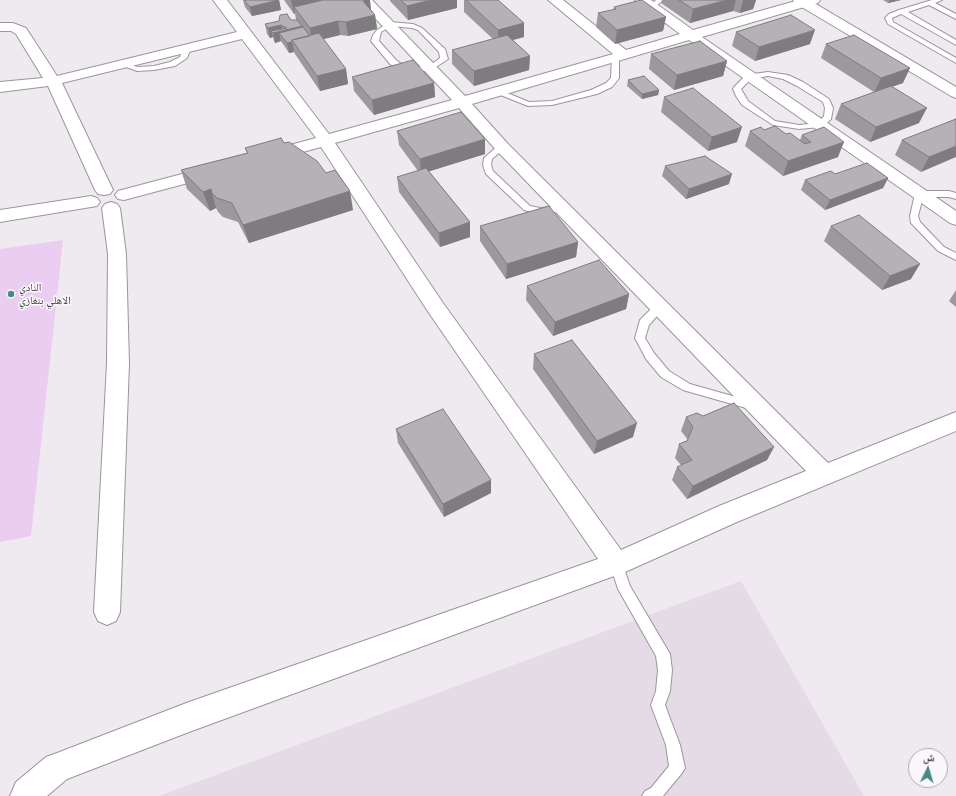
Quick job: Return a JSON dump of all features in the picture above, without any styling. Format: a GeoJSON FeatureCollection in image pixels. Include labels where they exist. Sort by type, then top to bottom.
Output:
{"type":"FeatureCollection","features":[{"type":"Feature","properties":{"kind":"main road"},"geometry":{"type":"LineString","coordinates":[[220,0],[326,141],[436,308],[616,564]]}},
{"type":"Feature","properties":{"kind":"main road"},"geometry":{"type":"LineString","coordinates":[[365,0],[390,24],[502,147],[824,474]]}},
{"type":"Feature","properties":{"kind":"main road"},"geometry":{"type":"LineString","coordinates":[[555,0],[619,56]]}},
{"type":"Feature","properties":{"kind":"main road"},"geometry":{"type":"LineString","coordinates":[[808,1],[956,93]]}},
{"type":"Feature","properties":{"kind":"main road"},"geometry":{"type":"LineString","coordinates":[[259,159],[462,102],[808,1],[956,81]]}},
{"type":"Feature","properties":{"kind":"main road"},"geometry":{"type":"LineString","coordinates":[[651,2],[690,36],[956,219]]}},
{"type":"Feature","properties":{"kind":"main road"},"geometry":{"type":"LineString","coordinates":[[0,27],[13,26],[19,29],[52,81],[107,199],[117,254],[118,363],[107,612]]}},
{"type":"Feature","properties":{"kind":"main road"},"geometry":{"type":"LineString","coordinates":[[0,87],[52,81],[245,34]]}},
{"type":"Feature","properties":{"kind":"main road"},"geometry":{"type":"LineString","coordinates":[[0,216],[107,199],[229,167]]}},
{"type":"Feature","properties":{"kind":"main road"},"geometry":{"type":"LineString","coordinates":[[25,796],[27,792],[57,768],[189,717],[616,564],[728,514],[956,420]]}},
{"type":"Feature","properties":{"kind":"lane"},"geometry":{"type":"LineString","coordinates":[[939,0],[901,11],[891,15],[888,18],[890,23],[956,61]]}},
{"type":"Feature","properties":{"kind":"lane"},"geometry":{"type":"LineString","coordinates":[[930,3],[956,17]]}},
{"type":"Feature","properties":{"kind":"lane"},"geometry":{"type":"LineString","coordinates":[[901,11],[956,43]]}},
{"type":"Feature","properties":{"kind":"lane"},"geometry":{"type":"LineString","coordinates":[[496,92],[528,104],[552,102],[594,92],[609,85],[615,78],[619,56]]}},
{"type":"Feature","properties":{"kind":"lane"},"geometry":{"type":"LineString","coordinates":[[768,74],[785,78],[800,84],[826,102],[829,108],[828,117],[820,125],[799,127],[773,123],[745,103],[740,96],[737,90],[749,77],[768,74]]}},
{"type":"Feature","properties":{"kind":"lane"},"geometry":{"type":"LineString","coordinates":[[502,147],[488,158],[487,165],[489,172],[527,208],[540,211],[564,209]]}},
{"type":"Feature","properties":{"kind":"lane"},"geometry":{"type":"LineString","coordinates":[[956,196],[949,194],[919,194],[914,216],[916,223],[941,248],[956,257]]}},
{"type":"Feature","properties":{"kind":"lane"},"geometry":{"type":"LineString","coordinates":[[660,307],[644,323],[640,338],[650,356],[665,374],[687,387],[758,407]]}},
{"type":"Feature","properties":{"kind":"lane"},"geometry":{"type":"LineString","coordinates":[[616,564],[625,589],[663,654],[665,670],[663,691],[658,705],[673,745],[677,768],[656,793],[650,796]]}},
{"type":"Feature","properties":{"kind":"shaded area"},"geometry":{"type":"Polygon","coordinates":[[[63,240],[31,536],[0,542],[0,249],[63,240]]]}},
{"type":"Feature","properties":{"kind":"shaded area"},"geometry":{"type":"Polygon","coordinates":[[[741,581],[864,796],[159,796],[741,581]]]}},
{"type":"Feature","properties":{"kind":"building"},"geometry":{"type":"Polygon","coordinates":[[[244,0],[279,0],[250,7],[244,0]]]}},
{"type":"Feature","properties":{"kind":"building"},"geometry":{"type":"Polygon","coordinates":[[[323,0],[368,0],[363,1],[375,15],[346,22],[338,21],[310,28],[294,7],[323,0]]]}},
{"type":"Feature","properties":{"kind":"building"},"geometry":{"type":"Polygon","coordinates":[[[401,0],[431,0],[407,6],[401,0]]]}},
{"type":"Feature","properties":{"kind":"building"},"geometry":{"type":"Polygon","coordinates":[[[466,0],[498,0],[524,23],[498,30],[466,0]]]}},
{"type":"Feature","properties":{"kind":"building"},"geometry":{"type":"Polygon","coordinates":[[[642,0],[666,17],[617,30],[598,13],[616,9],[614,7],[642,0]]]}},
{"type":"Feature","properties":{"kind":"building"},"geometry":{"type":"Polygon","coordinates":[[[679,0],[727,0],[693,9],[679,0]]]}},
{"type":"Feature","properties":{"kind":"building"},"geometry":{"type":"Polygon","coordinates":[[[287,14],[291,20],[297,20],[302,26],[273,33],[271,31],[287,28],[281,25],[268,28],[265,24],[279,21],[280,15],[287,14]]]}},
{"type":"Feature","properties":{"kind":"building"},"geometry":{"type":"Polygon","coordinates":[[[791,15],[815,30],[759,47],[736,32],[791,15]]]}},
{"type":"Feature","properties":{"kind":"building"},"geometry":{"type":"Polygon","coordinates":[[[303,27],[310,36],[292,40],[292,42],[287,43],[279,33],[303,27]]]}},
{"type":"Feature","properties":{"kind":"building"},"geometry":{"type":"Polygon","coordinates":[[[319,33],[346,69],[317,76],[292,40],[319,33]]]}},
{"type":"Feature","properties":{"kind":"building"},"geometry":{"type":"Polygon","coordinates":[[[507,35],[530,56],[474,71],[452,50],[507,35]]]}},
{"type":"Feature","properties":{"kind":"building"},"geometry":{"type":"Polygon","coordinates":[[[854,35],[910,68],[881,78],[826,44],[854,35]]]}},
{"type":"Feature","properties":{"kind":"building"},"geometry":{"type":"Polygon","coordinates":[[[700,41],[727,61],[677,75],[651,54],[700,41]]]}},
{"type":"Feature","properties":{"kind":"building"},"geometry":{"type":"Polygon","coordinates":[[[413,60],[434,83],[372,100],[352,77],[413,60]]]}},
{"type":"Feature","properties":{"kind":"building"},"geometry":{"type":"Polygon","coordinates":[[[644,76],[659,90],[642,94],[628,80],[644,76]]]}},
{"type":"Feature","properties":{"kind":"building"},"geometry":{"type":"Polygon","coordinates":[[[891,86],[927,108],[876,127],[841,104],[891,86]]]}},
{"type":"Feature","properties":{"kind":"building"},"geometry":{"type":"Polygon","coordinates":[[[693,88],[742,127],[712,137],[664,97],[693,88]]]}},
{"type":"Feature","properties":{"kind":"building"},"geometry":{"type":"Polygon","coordinates":[[[461,112],[485,139],[420,159],[397,131],[461,112]]]}},
{"type":"Feature","properties":{"kind":"building"},"geometry":{"type":"Polygon","coordinates":[[[956,119],[956,146],[929,157],[902,140],[956,119]]]}},
{"type":"Feature","properties":{"kind":"building"},"geometry":{"type":"Polygon","coordinates":[[[775,126],[786,134],[790,133],[805,144],[811,142],[802,135],[824,127],[844,142],[788,161],[750,131],[761,127],[764,130],[775,126]]]}},
{"type":"Feature","properties":{"kind":"building"},"geometry":{"type":"Polygon","coordinates":[[[281,138],[284,143],[289,142],[317,161],[326,173],[335,170],[350,191],[243,225],[232,203],[217,198],[212,193],[211,189],[203,192],[181,170],[248,153],[245,148],[281,138]]]}},
{"type":"Feature","properties":{"kind":"building"},"geometry":{"type":"Polygon","coordinates":[[[705,156],[732,174],[689,189],[665,166],[705,156]]]}},
{"type":"Feature","properties":{"kind":"building"},"geometry":{"type":"Polygon","coordinates":[[[867,163],[888,178],[830,200],[805,180],[831,171],[835,174],[867,163]]]}},
{"type":"Feature","properties":{"kind":"building"},"geometry":{"type":"Polygon","coordinates":[[[426,168],[470,222],[439,233],[397,177],[426,168]]]}},
{"type":"Feature","properties":{"kind":"building"},"geometry":{"type":"Polygon","coordinates":[[[549,206],[578,242],[507,264],[480,226],[549,206]]]}},
{"type":"Feature","properties":{"kind":"building"},"geometry":{"type":"Polygon","coordinates":[[[859,215],[920,264],[890,276],[831,226],[859,215]]]}},
{"type":"Feature","properties":{"kind":"building"},"geometry":{"type":"Polygon","coordinates":[[[599,260],[629,294],[555,322],[527,286],[599,260]]]}},
{"type":"Feature","properties":{"kind":"building"},"geometry":{"type":"Polygon","coordinates":[[[572,340],[637,423],[597,441],[534,354],[572,340]]]}},
{"type":"Feature","properties":{"kind":"building"},"geometry":{"type":"Polygon","coordinates":[[[734,403],[774,447],[693,486],[677,467],[692,460],[679,444],[687,441],[693,427],[686,417],[697,413],[703,416],[734,403]]]}},
{"type":"Feature","properties":{"kind":"building"},"geometry":{"type":"Polygon","coordinates":[[[443,409],[491,480],[443,504],[396,429],[443,409]]]}},
{"type":"Feature","properties":{"kind":"place","name":"النادي الاهلي بنغازي"},"geometry":{"type":"Point","coordinates":[11,294]}}]}
